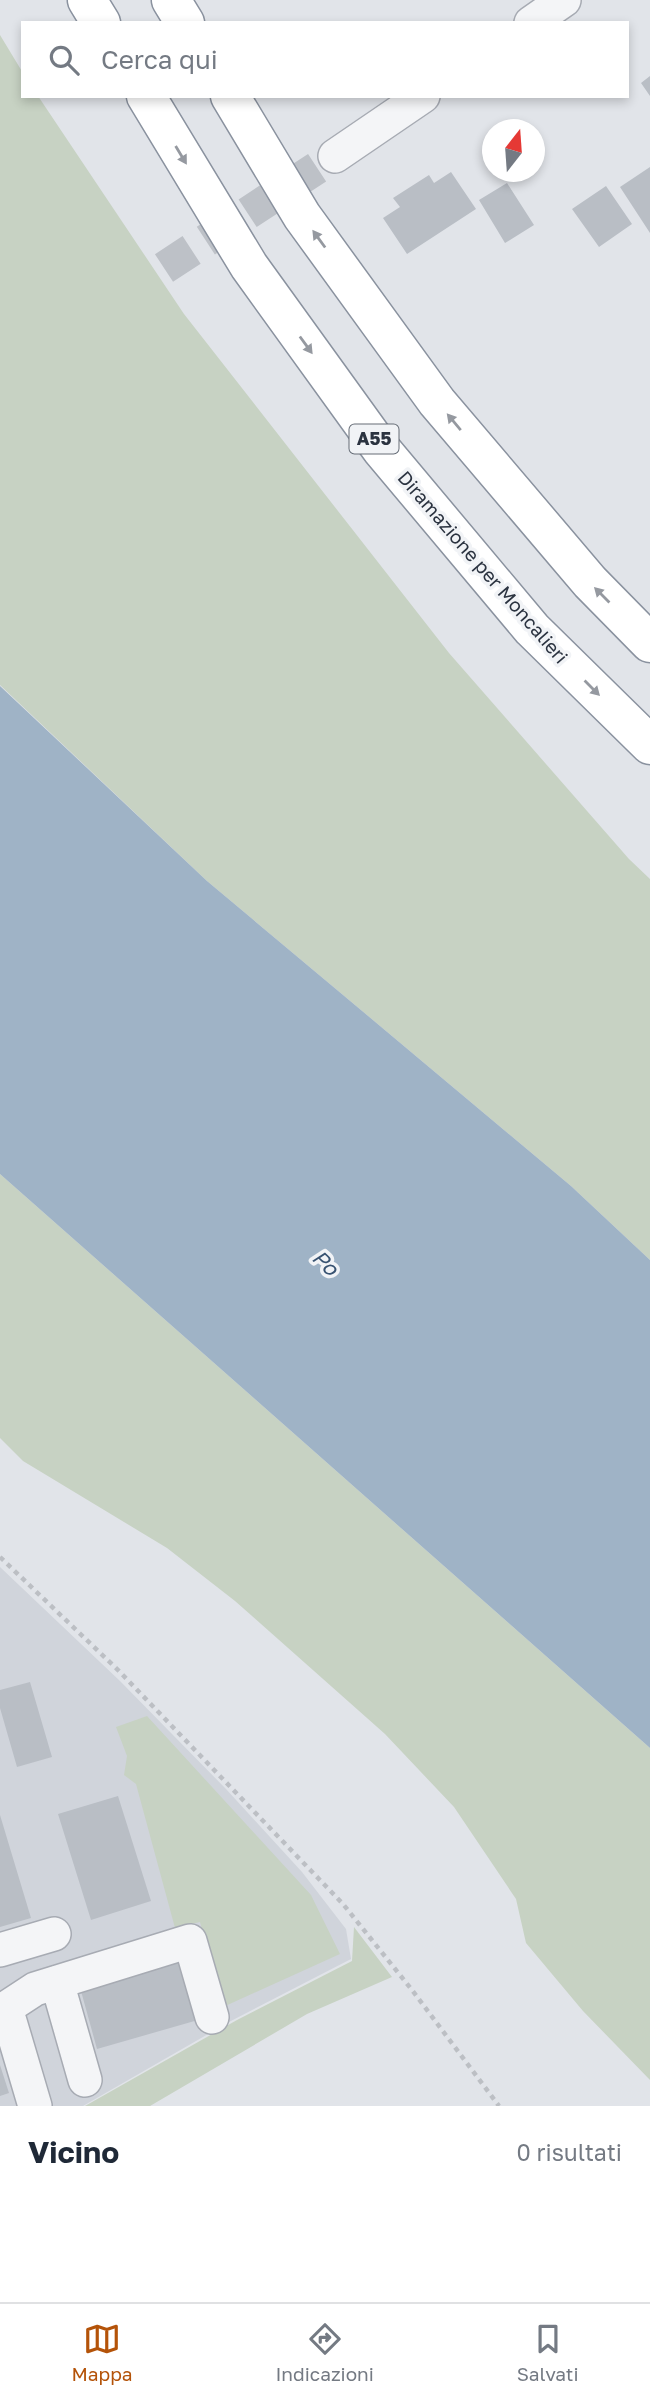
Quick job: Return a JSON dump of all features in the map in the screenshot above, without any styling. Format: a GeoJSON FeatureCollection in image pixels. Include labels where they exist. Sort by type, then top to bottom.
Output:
{"type":"FeatureCollection","features":[{"type":"Feature","properties":{"kind":"highway"},"geometry":{"type":"LineString","coordinates":[[88,0],[100,21]]}},
{"type":"Feature","properties":{"kind":"highway"},"geometry":{"type":"LineString","coordinates":[[171,0],[184,21]]}},
{"type":"Feature","properties":{"kind":"highway","name":"Diramazione per Moncalieri"},"geometry":{"type":"LineString","coordinates":[[147,98],[249,266],[381,449],[532,629],[650,745]]}},
{"type":"Feature","properties":{"kind":"highway"},"geometry":{"type":"LineString","coordinates":[[231,98],[302,216],[438,402],[590,582],[650,643]]}},
{"type":"Feature","properties":{"kind":"street"},"geometry":{"type":"LineString","coordinates":[[534,21],[564,0]]}},
{"type":"Feature","properties":{"kind":"street"},"geometry":{"type":"LineString","coordinates":[[335,156],[420,98]]}},
{"type":"Feature","properties":{"kind":"street"},"geometry":{"type":"LineString","coordinates":[[0,1950],[54,1934]]}},
{"type":"Feature","properties":{"kind":"street"},"geometry":{"type":"LineString","coordinates":[[35,2106],[3,2009],[35,1989],[190,1941],[212,2017]]}},
{"type":"Feature","properties":{"kind":"street"},"geometry":{"type":"LineString","coordinates":[[57,1982],[85,2080]]}},
{"type":"Feature","properties":{"kind":"path"},"geometry":{"type":"LineString","coordinates":[[0,1557],[147,1699],[343,1904],[499,2106]]}},
{"type":"Feature","properties":{"kind":"shaded area"},"geometry":{"type":"Polygon","coordinates":[[[0,1567],[120,1681],[226,1789],[302,1872],[346,1929],[351,1959],[229,2022],[83,2106],[0,2106],[0,1567]]]}},
{"type":"Feature","properties":{"kind":"green space"},"geometry":{"type":"Polygon","coordinates":[[[0,35],[21,70],[21,98],[39,98],[184,314],[449,653],[629,859],[650,879],[650,1260],[571,1186],[207,881],[0,685],[0,35]]]}},
{"type":"Feature","properties":{"kind":"green space"},"geometry":{"type":"Polygon","coordinates":[[[0,1174],[650,1748],[650,2080],[583,2011],[526,1943],[516,1899],[454,1807],[385,1734],[235,1601],[167,1548],[23,1461],[0,1438],[0,1174]]]}},
{"type":"Feature","properties":{"kind":"green space"},"geometry":{"type":"Polygon","coordinates":[[[147,1716],[311,1895],[340,1954],[223,2007],[200,1922],[175,1928],[136,1784],[124,1775],[127,1756],[116,1727],[147,1716]]]}},
{"type":"Feature","properties":{"kind":"green space"},"geometry":{"type":"Polygon","coordinates":[[[354,1927],[392,1977],[307,2014],[150,2106],[85,2106],[237,2020],[352,1961],[354,1927]]]}},
{"type":"Feature","properties":{"kind":"water","name":"Po"},"geometry":{"type":"Polygon","coordinates":[[[0,686],[207,881],[571,1186],[650,1260],[650,1748],[0,1174],[0,686]]]}},
{"type":"Feature","properties":{"kind":"building"},"geometry":{"type":"Polygon","coordinates":[[[650,76],[650,96],[641,83],[650,76]]]}},
{"type":"Feature","properties":{"kind":"building"},"geometry":{"type":"Polygon","coordinates":[[[650,167],[650,233],[620,187],[650,167]]]}},
{"type":"Feature","properties":{"kind":"building"},"geometry":{"type":"Polygon","coordinates":[[[451,172],[476,209],[407,254],[383,218],[400,207],[393,198],[429,175],[434,183],[451,172]]]}},
{"type":"Feature","properties":{"kind":"building"},"geometry":{"type":"Polygon","coordinates":[[[507,183],[534,225],[505,243],[479,200],[507,183]]]}},
{"type":"Feature","properties":{"kind":"building"},"geometry":{"type":"Polygon","coordinates":[[[606,186],[632,224],[599,247],[572,209],[606,186]]]}},
{"type":"Feature","properties":{"kind":"building"},"geometry":{"type":"Polygon","coordinates":[[[30,1682],[52,1757],[17,1767],[0,1708],[0,1690],[30,1682]]]}},
{"type":"Feature","properties":{"kind":"building"},"geometry":{"type":"Polygon","coordinates":[[[118,1796],[151,1901],[91,1920],[58,1814],[118,1796]]]}},
{"type":"Feature","properties":{"kind":"building"},"geometry":{"type":"Polygon","coordinates":[[[0,1815],[31,1918],[0,1927],[0,1815]]]}},
{"type":"Feature","properties":{"kind":"building"},"geometry":{"type":"Polygon","coordinates":[[[188,1960],[205,2018],[97,2049],[81,1991],[188,1960]]]}},
{"type":"Feature","properties":{"kind":"building"},"geometry":{"type":"Polygon","coordinates":[[[0,2065],[9,2093],[0,2096],[0,2065]]]}},
{"type":"Feature","properties":{"kind":"tunnel"},"geometry":{"type":"LineString","coordinates":[[164,268],[335,156]]}}]}
